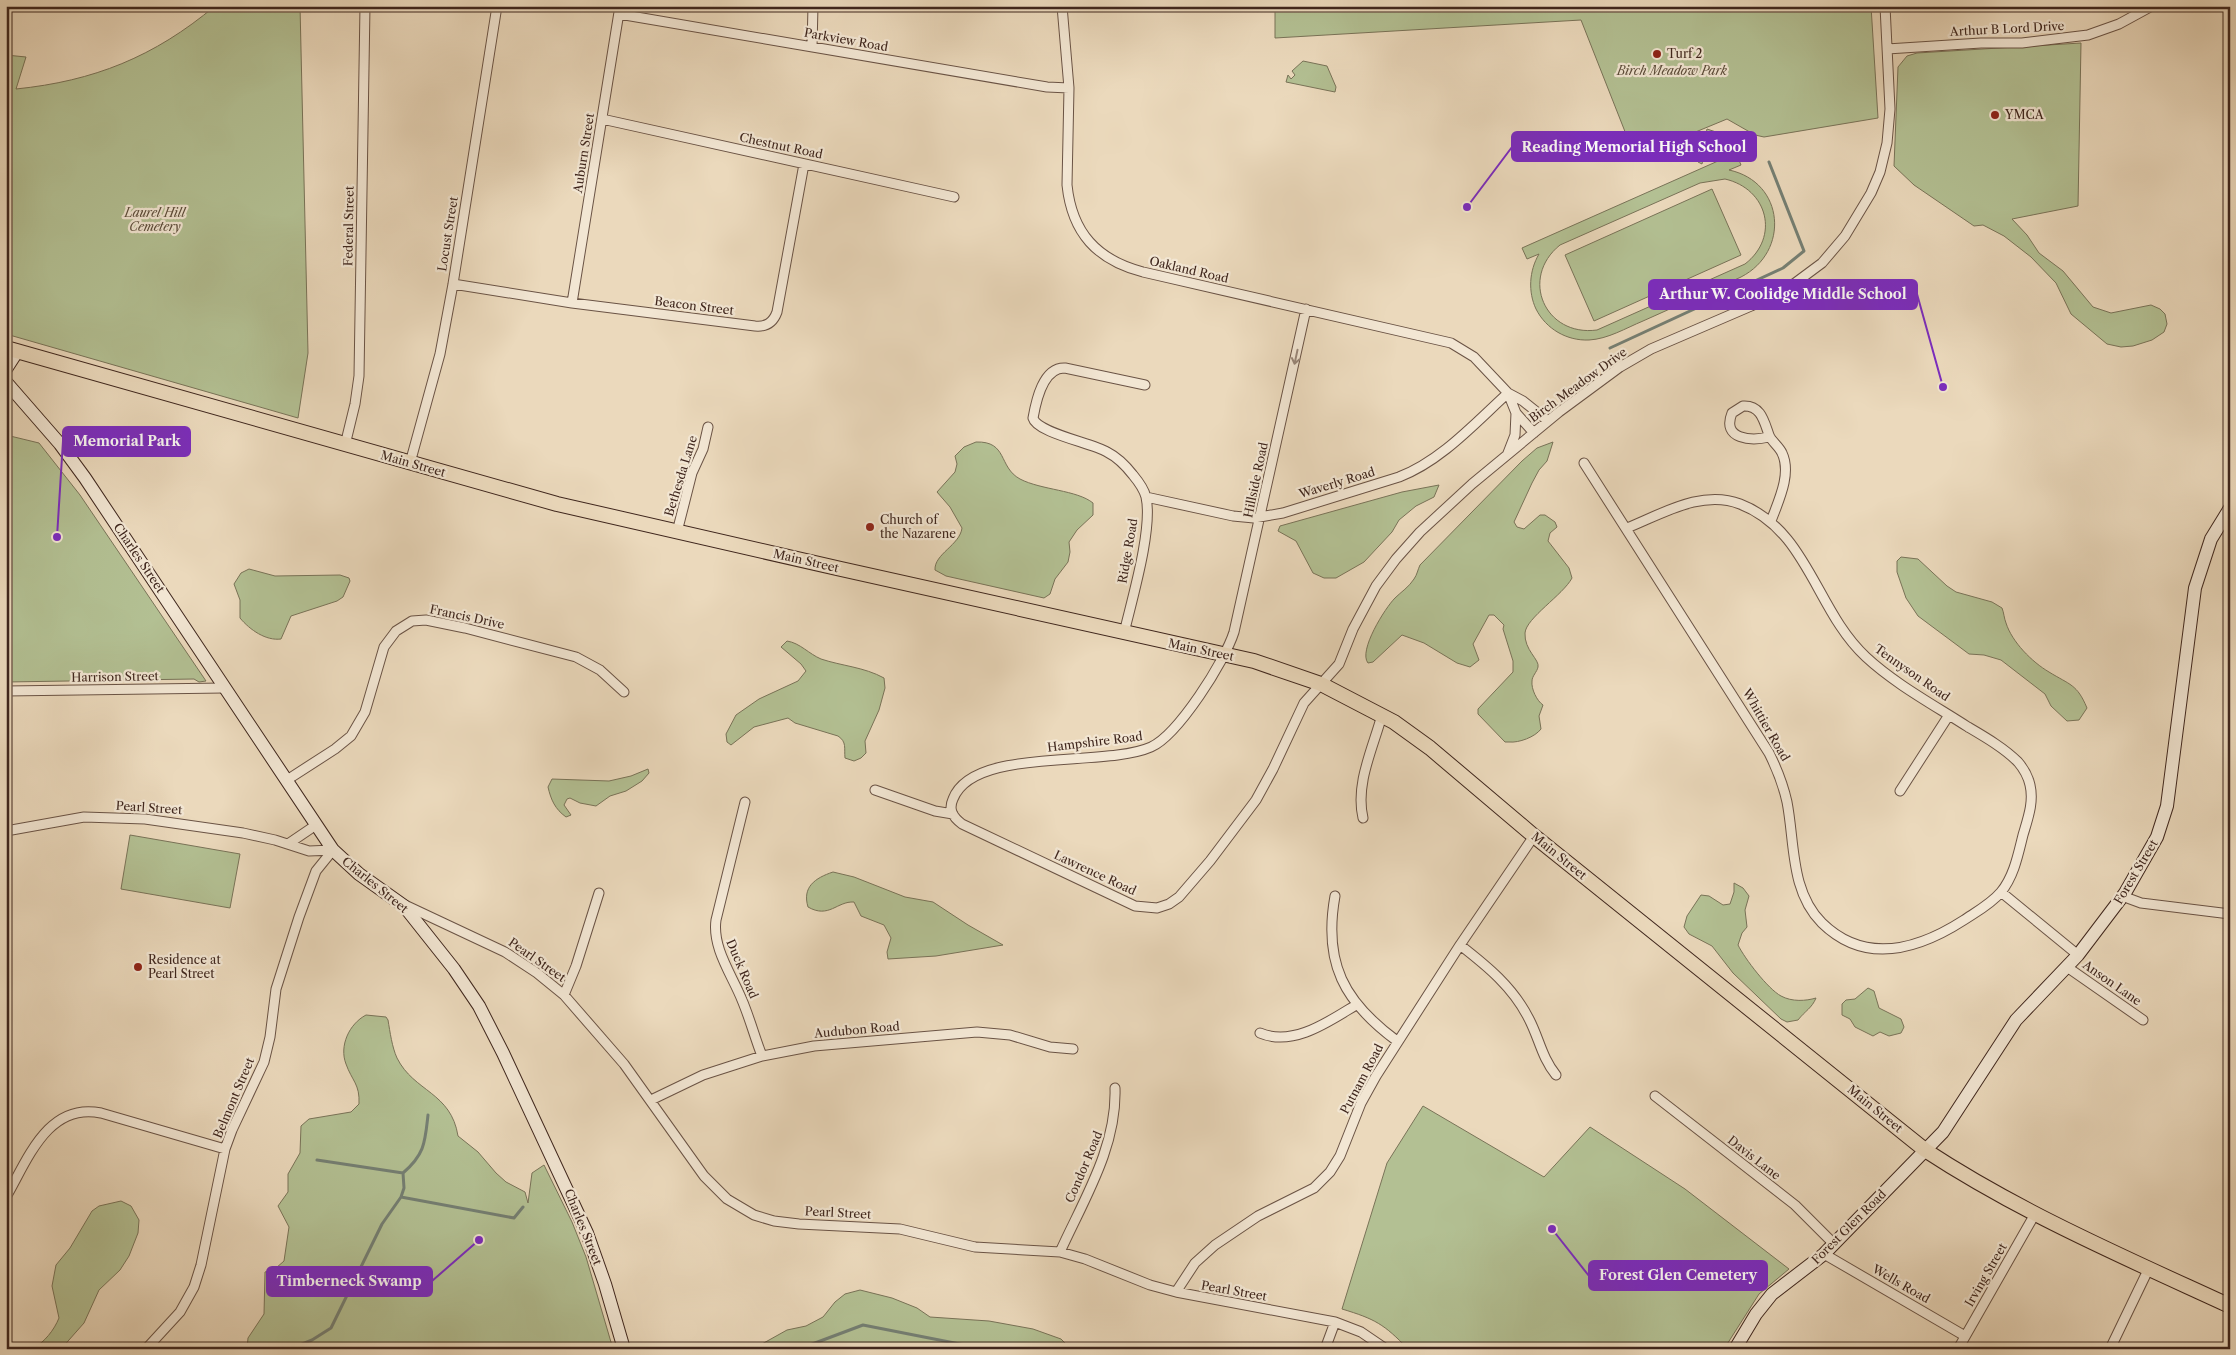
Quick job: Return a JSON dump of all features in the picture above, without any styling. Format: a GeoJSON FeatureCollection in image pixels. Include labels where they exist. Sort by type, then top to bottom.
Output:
{"type":"FeatureCollection","features":[{"type":"Feature","properties":{"kind":"main road","name":"Main Street"},"geometry":{"type":"LineString","coordinates":[[12,350],[558,504],[1224,654],[1273,666],[1321,684],[1382,715],[1430,748],[1534,836],[1925,1150],[1976,1182],[2035,1214],[2230,1306]]}},
{"type":"Feature","properties":{"kind":"street","name":"Federal Street"},"geometry":{"type":"LineString","coordinates":[[345,445],[355,404],[359,376],[365,6]]}},
{"type":"Feature","properties":{"kind":"street","name":"Locust Street"},"geometry":{"type":"LineString","coordinates":[[410,463],[438,362],[453,284],[497,6]]}},
{"type":"Feature","properties":{"kind":"street"},"geometry":{"type":"LineString","coordinates":[[812,47],[813,6]]}},
{"type":"Feature","properties":{"kind":"street","name":"Oakland Road"},"geometry":{"type":"LineString","coordinates":[[1062,6],[1069,88],[1067,185],[1069,200],[1078,226],[1097,250],[1111,261],[1131,269],[1434,338],[1457,346],[1477,359],[1508,393],[1528,405],[1548,421]]}},
{"type":"Feature","properties":{"kind":"street","name":"Birch Meadow Drive"},"geometry":{"type":"LineString","coordinates":[[1321,684],[1339,664],[1367,602],[1396,559],[1436,516],[1507,455],[1594,385],[1639,355],[1779,292],[1811,272],[1830,255],[1852,226],[1866,203],[1884,159],[1890,121],[1885,6]]}},
{"type":"Feature","properties":{"kind":"street","name":"Arthur B Lord Drive"},"geometry":{"type":"LineString","coordinates":[[1887,49],[1981,43],[2022,43],[2088,35],[2119,24],[2152,6]]}},
{"type":"Feature","properties":{"kind":"street","name":"Parkview Road"},"geometry":{"type":"LineString","coordinates":[[620,10],[812,47],[1047,87],[1069,88]]}},
{"type":"Feature","properties":{"kind":"street","name":"Auburn Street"},"geometry":{"type":"LineString","coordinates":[[572,303],[620,10]]}},
{"type":"Feature","properties":{"kind":"street","name":"Chestnut Road"},"geometry":{"type":"LineString","coordinates":[[602,119],[954,197]]}},
{"type":"Feature","properties":{"kind":"street","name":"Beacon Street"},"geometry":{"type":"LineString","coordinates":[[453,284],[572,303],[755,326],[770,323],[777,312],[804,164]]}},
{"type":"Feature","properties":{"kind":"street","name":"Hillside Road"},"geometry":{"type":"LineString","coordinates":[[1224,654],[1234,632],[1306,309]]}},
{"type":"Feature","properties":{"kind":"street"},"geometry":{"type":"LineString","coordinates":[[6,369],[12,350]]}},
{"type":"Feature","properties":{"kind":"street"},"geometry":{"type":"LineString","coordinates":[[1145,385],[1065,368],[1052,370],[1046,379],[1033,418],[1039,426],[1098,447],[1112,454],[1135,477],[1146,497]]}},
{"type":"Feature","properties":{"kind":"street","name":"Charles Street"},"geometry":{"type":"LineString","coordinates":[[7,381],[81,472],[333,850],[355,871],[399,902],[465,984],[504,1053],[587,1233],[605,1284],[624,1349]]}},
{"type":"Feature","properties":{"kind":"street","name":"Oakland Road"},"geometry":{"type":"LineString","coordinates":[[1508,393],[1516,413],[1534,433]]}},
{"type":"Feature","properties":{"kind":"street","name":"Waverly Road"},"geometry":{"type":"LineString","coordinates":[[1146,497],[1233,516],[1260,517],[1283,513],[1409,473],[1438,454],[1508,393]]}},
{"type":"Feature","properties":{"kind":"street"},"geometry":{"type":"LineString","coordinates":[[1769,437],[1749,440],[1737,435],[1731,427],[1732,414],[1743,406],[1756,409],[1764,419],[1769,437],[1782,453],[1786,464],[1781,493],[1771,521]]}},
{"type":"Feature","properties":{"kind":"street","name":"Oakland Road"},"geometry":{"type":"LineString","coordinates":[[1507,455],[1515,435],[1516,413]]}},
{"type":"Feature","properties":{"kind":"street","name":"Bethesda Lane"},"geometry":{"type":"LineString","coordinates":[[677,532],[693,470],[702,449],[708,427]]}},
{"type":"Feature","properties":{"kind":"street","name":"Whittier Road"},"geometry":{"type":"LineString","coordinates":[[1584,463],[1628,528],[1770,753],[1780,775],[1787,802],[1796,873],[1808,906],[1822,923],[1836,933],[1859,944],[1884,949],[1901,948],[1926,942],[1939,935],[1987,905],[2001,892]]}},
{"type":"Feature","properties":{"kind":"street","name":"Ridge Road"},"geometry":{"type":"LineString","coordinates":[[1124,633],[1146,533],[1146,497]]}},
{"type":"Feature","properties":{"kind":"street","name":"Tennyson Road"},"geometry":{"type":"LineString","coordinates":[[1628,528],[1683,505],[1709,500],[1723,500],[1738,504],[1771,521],[1792,545],[1838,622],[1857,648],[1884,672],[2008,754],[2024,770],[2031,794],[2029,813],[2012,872],[2001,892]]}},
{"type":"Feature","properties":{"kind":"street","name":"Forest Street"},"geometry":{"type":"LineString","coordinates":[[1925,1150],[1948,1125],[1984,1066],[2016,1020],[2078,954],[2122,896],[2152,849],[2162,826],[2169,792],[2196,582],[2211,539],[2230,508]]}},
{"type":"Feature","properties":{"kind":"street","name":"Francis Drive"},"geometry":{"type":"LineString","coordinates":[[287,780],[328,754],[351,736],[365,712],[384,647],[396,631],[412,621],[426,620],[465,628],[576,657],[600,670],[624,692]]}},
{"type":"Feature","properties":{"kind":"street","name":"Hampshire Road"},"geometry":{"type":"LineString","coordinates":[[953,814],[951,802],[958,787],[967,779],[986,771],[1036,762],[1135,752],[1157,744],[1179,722],[1224,654]]}},
{"type":"Feature","properties":{"kind":"street","name":"Lawrence Road"},"geometry":{"type":"LineString","coordinates":[[875,790],[935,811],[953,814],[962,824],[1110,895],[1144,908],[1164,906],[1184,893],[1248,811],[1273,770],[1304,703],[1321,684]]}},
{"type":"Feature","properties":{"kind":"street","name":"Harrison Street"},"geometry":{"type":"LineString","coordinates":[[6,691],[224,688]]}},
{"type":"Feature","properties":{"kind":"street"},"geometry":{"type":"LineString","coordinates":[[1363,818],[1360,803],[1362,786],[1382,715]]}},
{"type":"Feature","properties":{"kind":"street"},"geometry":{"type":"LineString","coordinates":[[1900,791],[1949,715]]}},
{"type":"Feature","properties":{"kind":"street","name":"Duck Road"},"geometry":{"type":"LineString","coordinates":[[745,802],[716,920],[715,932],[718,947],[742,1001],[762,1056]]}},
{"type":"Feature","properties":{"kind":"street","name":"Pearl Street"},"geometry":{"type":"LineString","coordinates":[[6,831],[84,817],[145,819],[216,828],[270,838],[308,851],[333,850]]}},
{"type":"Feature","properties":{"kind":"street"},"geometry":{"type":"LineString","coordinates":[[288,844],[316,825]]}},
{"type":"Feature","properties":{"kind":"street","name":"Putnam Road"},"geometry":{"type":"LineString","coordinates":[[1176,1292],[1195,1263],[1215,1246],[1258,1216],[1307,1192],[1326,1178],[1340,1156],[1368,1089],[1397,1041],[1534,836]]}},
{"type":"Feature","properties":{"kind":"street","name":"Belmont Street"},"geometry":{"type":"LineString","coordinates":[[146,1349],[180,1312],[194,1287],[201,1265],[225,1149],[264,1062],[270,1037],[276,989],[299,916],[316,871],[333,850]]}},
{"type":"Feature","properties":{"kind":"street"},"geometry":{"type":"LineString","coordinates":[[2001,892],[2078,954]]}},
{"type":"Feature","properties":{"kind":"street"},"geometry":{"type":"LineString","coordinates":[[564,995],[576,966],[599,893]]}},
{"type":"Feature","properties":{"kind":"street"},"geometry":{"type":"LineString","coordinates":[[1335,896],[1332,918],[1334,951],[1340,977],[1356,1005],[1375,1024],[1397,1041]]}},
{"type":"Feature","properties":{"kind":"street"},"geometry":{"type":"LineString","coordinates":[[2122,896],[2141,903],[2230,914]]}},
{"type":"Feature","properties":{"kind":"street","name":"Pearl Street"},"geometry":{"type":"LineString","coordinates":[[399,902],[505,952],[537,973],[564,995],[603,1038],[651,1100],[704,1176],[727,1199],[754,1215],[774,1221],[799,1224],[900,1229],[975,1247],[1060,1252],[1085,1258],[1150,1285],[1176,1292],[1336,1322],[1361,1332],[1386,1349]]}},
{"type":"Feature","properties":{"kind":"street"},"geometry":{"type":"LineString","coordinates":[[1460,945],[1488,967],[1510,990],[1528,1018],[1545,1060],[1556,1075]]}},
{"type":"Feature","properties":{"kind":"street","name":"Anson Lane"},"geometry":{"type":"LineString","coordinates":[[2067,967],[2143,1020]]}},
{"type":"Feature","properties":{"kind":"street"},"geometry":{"type":"LineString","coordinates":[[1260,1032],[1283,1037],[1305,1032],[1322,1025],[1356,1005]]}},
{"type":"Feature","properties":{"kind":"street","name":"Audubon Road"},"geometry":{"type":"LineString","coordinates":[[651,1100],[702,1075],[762,1056],[820,1045],[977,1032],[1010,1035],[1050,1047],[1073,1049]]}},
{"type":"Feature","properties":{"kind":"street","name":"Condor Road"},"geometry":{"type":"LineString","coordinates":[[1060,1252],[1110,1141],[1115,1116],[1115,1088]]}},
{"type":"Feature","properties":{"kind":"street","name":"Davis Lane"},"geometry":{"type":"LineString","coordinates":[[1655,1096],[1795,1205],[1834,1244]]}},
{"type":"Feature","properties":{"kind":"street"},"geometry":{"type":"LineString","coordinates":[[6,1197],[45,1131],[58,1120],[75,1113],[101,1113],[225,1149]]}},
{"type":"Feature","properties":{"kind":"street","name":"Forest Glen Road"},"geometry":{"type":"LineString","coordinates":[[1735,1349],[1753,1319],[1772,1294],[1824,1254],[1925,1150]]}},
{"type":"Feature","properties":{"kind":"street","name":"Irving Street"},"geometry":{"type":"LineString","coordinates":[[1958,1349],[2035,1214]]}},
{"type":"Feature","properties":{"kind":"street","name":"Wells Road"},"geometry":{"type":"LineString","coordinates":[[1824,1254],[1965,1336]]}},
{"type":"Feature","properties":{"kind":"street"},"geometry":{"type":"LineString","coordinates":[[2110,1349],[2149,1268]]}},
{"type":"Feature","properties":{"kind":"street"},"geometry":{"type":"LineString","coordinates":[[1325,1349],[1336,1322]]}},
{"type":"Feature","properties":{"kind":"green space","name":"Laurel Hill Cemetery"},"geometry":{"type":"Polygon","coordinates":[[[215,6],[300,6],[308,353],[298,418],[6,334],[6,55],[26,57],[16,89],[71,80],[122,64],[146,53],[192,24],[215,6]]]}},
{"type":"Feature","properties":{"kind":"green space","name":"Birch Meadow Park"},"geometry":{"type":"Polygon","coordinates":[[[1275,6],[1871,6],[1878,118],[1764,137],[1755,135],[1727,119],[1635,157],[1581,20],[1275,38],[1275,6]]]}},
{"type":"Feature","properties":{"kind":"green space"},"geometry":{"type":"Polygon","coordinates":[[[2081,43],[2078,206],[2012,219],[2027,235],[2039,253],[2063,271],[2093,307],[2111,313],[2151,305],[2160,309],[2165,314],[2167,324],[2164,332],[2152,340],[2133,346],[2121,347],[2107,344],[2071,314],[2056,283],[2031,257],[2004,236],[1983,225],[1974,226],[1914,185],[1894,166],[1898,67],[1907,56],[1917,53],[2081,43]]]}},
{"type":"Feature","properties":{"kind":"green space"},"geometry":{"type":"Polygon","coordinates":[[[1303,61],[1327,66],[1336,87],[1335,92],[1286,82],[1288,75],[1291,79],[1295,75],[1292,71],[1303,61]]]}},
{"type":"Feature","properties":{"kind":"green space"},"geometry":{"type":"Polygon","coordinates":[[[1707,129],[1725,138],[1703,159],[1702,164],[1698,162],[1701,158],[1707,129]]]}},
{"type":"Feature","properties":{"kind":"green space"},"geometry":{"type":"Polygon","coordinates":[[[1736,153],[1741,165],[1729,170],[1748,177],[1761,188],[1770,203],[1774,219],[1774,235],[1768,251],[1757,266],[1741,277],[1617,333],[1589,340],[1565,336],[1551,328],[1540,316],[1533,302],[1531,289],[1533,267],[1539,254],[1527,259],[1522,248],[1736,153]],[[1725,179],[1700,183],[1560,245],[1548,258],[1541,273],[1540,288],[1544,303],[1552,315],[1564,324],[1579,330],[1597,330],[1745,264],[1756,253],[1763,241],[1765,228],[1764,215],[1759,203],[1740,184],[1725,179]]]}},
{"type":"Feature","properties":{"kind":"green space"},"geometry":{"type":"Polygon","coordinates":[[[1712,189],[1741,255],[1594,321],[1565,255],[1712,189]]]}},
{"type":"Feature","properties":{"kind":"green space"},"geometry":{"type":"Polygon","coordinates":[[[6,435],[39,443],[80,495],[206,681],[199,682],[194,679],[6,682],[6,435]]]}},
{"type":"Feature","properties":{"kind":"green space"},"geometry":{"type":"Polygon","coordinates":[[[976,442],[986,443],[998,450],[1008,468],[1020,479],[1038,486],[1078,495],[1093,503],[1093,515],[1077,530],[1069,542],[1068,562],[1055,579],[1050,594],[1044,598],[946,576],[935,570],[939,559],[957,539],[962,528],[950,507],[937,492],[955,472],[957,464],[955,456],[964,447],[976,442]]]}},
{"type":"Feature","properties":{"kind":"green space"},"geometry":{"type":"Polygon","coordinates":[[[1553,442],[1547,461],[1539,470],[1514,522],[1517,527],[1524,529],[1540,515],[1545,515],[1555,522],[1557,527],[1550,533],[1548,541],[1569,568],[1572,578],[1561,592],[1532,620],[1525,633],[1529,649],[1538,664],[1532,679],[1532,688],[1543,705],[1539,716],[1541,729],[1527,739],[1517,742],[1505,742],[1478,714],[1478,709],[1513,672],[1513,661],[1503,629],[1504,625],[1494,615],[1489,615],[1473,644],[1479,660],[1470,667],[1457,663],[1424,643],[1402,635],[1373,662],[1368,663],[1366,657],[1367,649],[1374,630],[1385,611],[1395,598],[1412,582],[1420,565],[1522,461],[1537,448],[1553,442]]]}},
{"type":"Feature","properties":{"kind":"green space"},"geometry":{"type":"Polygon","coordinates":[[[1439,485],[1434,497],[1416,506],[1399,520],[1392,532],[1364,562],[1336,578],[1324,578],[1313,573],[1296,541],[1278,531],[1280,526],[1402,492],[1439,485]]]}},
{"type":"Feature","properties":{"kind":"green space"},"geometry":{"type":"Polygon","coordinates":[[[1901,557],[1918,559],[1956,592],[1992,602],[2002,608],[2009,630],[2023,651],[2043,668],[2076,689],[2080,694],[2087,708],[2079,720],[2067,721],[2051,706],[2045,694],[2001,660],[1984,655],[1969,654],[1918,616],[1906,598],[1897,572],[1897,561],[1901,557]]]}},
{"type":"Feature","properties":{"kind":"green space"},"geometry":{"type":"Polygon","coordinates":[[[249,569],[275,576],[340,575],[349,578],[350,581],[343,597],[337,601],[291,616],[281,639],[275,639],[259,634],[240,618],[240,600],[234,584],[241,573],[249,569]]]}},
{"type":"Feature","properties":{"kind":"green space"},"geometry":{"type":"Polygon","coordinates":[[[787,641],[796,644],[821,659],[861,669],[884,678],[885,688],[879,710],[865,741],[866,753],[861,758],[854,761],[845,758],[844,743],[838,736],[795,723],[788,718],[754,727],[731,745],[727,742],[726,734],[736,715],[759,699],[798,681],[806,671],[801,664],[781,647],[787,641]]]}},
{"type":"Feature","properties":{"kind":"green space"},"geometry":{"type":"Polygon","coordinates":[[[648,769],[649,773],[642,781],[626,791],[610,796],[596,806],[580,803],[570,798],[567,799],[564,805],[571,815],[566,817],[554,804],[548,787],[552,779],[609,781],[631,776],[648,769]]]}},
{"type":"Feature","properties":{"kind":"green space"},"geometry":{"type":"Polygon","coordinates":[[[130,835],[240,854],[230,908],[121,889],[130,835]]]}},
{"type":"Feature","properties":{"kind":"green space"},"geometry":{"type":"Polygon","coordinates":[[[833,872],[854,877],[905,897],[933,902],[1003,945],[936,956],[888,959],[887,952],[891,938],[884,925],[861,916],[854,902],[848,902],[822,911],[808,907],[807,894],[812,884],[821,877],[833,872]]]}},
{"type":"Feature","properties":{"kind":"green space"},"geometry":{"type":"Polygon","coordinates":[[[1734,883],[1743,888],[1749,896],[1745,910],[1747,927],[1742,933],[1738,945],[1746,958],[1757,973],[1781,996],[1799,1000],[1816,998],[1798,1020],[1787,1022],[1781,1019],[1733,973],[1712,946],[1689,934],[1684,927],[1687,916],[1701,895],[1709,896],[1723,905],[1730,904],[1734,892],[1734,883]]]}},
{"type":"Feature","properties":{"kind":"green space"},"geometry":{"type":"Polygon","coordinates":[[[1868,988],[1874,991],[1879,1008],[1901,1019],[1904,1027],[1901,1033],[1889,1036],[1880,1032],[1873,1036],[1855,1027],[1850,1019],[1842,1015],[1842,1004],[1846,1000],[1855,999],[1868,988]]]}},
{"type":"Feature","properties":{"kind":"green space"},"geometry":{"type":"Polygon","coordinates":[[[366,1015],[386,1017],[395,1054],[404,1069],[448,1110],[454,1121],[458,1136],[478,1152],[506,1182],[525,1192],[528,1203],[532,1173],[544,1165],[572,1222],[586,1257],[613,1349],[247,1349],[248,1338],[264,1314],[265,1272],[276,1268],[284,1261],[289,1227],[278,1206],[288,1192],[288,1174],[300,1153],[301,1126],[309,1119],[351,1112],[359,1104],[358,1092],[346,1064],[344,1050],[350,1030],[366,1015]]]}},
{"type":"Feature","properties":{"kind":"green space"},"geometry":{"type":"Polygon","coordinates":[[[1423,1106],[1544,1177],[1590,1127],[1685,1189],[1789,1269],[1759,1294],[1724,1349],[1408,1349],[1378,1323],[1342,1309],[1387,1163],[1423,1106]]]}},
{"type":"Feature","properties":{"kind":"green space"},"geometry":{"type":"Polygon","coordinates":[[[121,1201],[131,1206],[139,1220],[138,1233],[129,1256],[120,1270],[99,1290],[84,1323],[61,1349],[32,1349],[49,1335],[59,1318],[52,1286],[56,1265],[70,1248],[92,1211],[99,1206],[121,1201]]]}},
{"type":"Feature","properties":{"kind":"green space"},"geometry":{"type":"Polygon","coordinates":[[[860,1290],[892,1298],[917,1308],[930,1317],[989,1321],[1033,1329],[1061,1339],[1071,1349],[862,1347],[753,1349],[787,1330],[806,1326],[823,1317],[835,1302],[845,1294],[860,1290]]]}},
{"type":"Feature","properties":{"kind":"waterway"},"geometry":{"type":"LineString","coordinates":[[1610,348],[1783,268],[1804,251],[1769,162]]}},
{"type":"Feature","properties":{"kind":"waterway"},"geometry":{"type":"LineString","coordinates":[[403,1173],[416,1160],[423,1147],[428,1115]]}},
{"type":"Feature","properties":{"kind":"waterway"},"geometry":{"type":"LineString","coordinates":[[317,1160],[403,1173],[404,1188],[401,1197]]}},
{"type":"Feature","properties":{"kind":"waterway"},"geometry":{"type":"LineString","coordinates":[[290,1349],[312,1340],[331,1328],[382,1224],[401,1197],[514,1218],[523,1207]]}},
{"type":"Feature","properties":{"kind":"waterway"},"geometry":{"type":"LineString","coordinates":[[799,1349],[863,1325],[985,1349]]}},
{"type":"Feature","properties":{"kind":"place","name":"Turf 2"},"geometry":{"type":"Point","coordinates":[1657,54]}},
{"type":"Feature","properties":{"kind":"place","name":"YMCA"},"geometry":{"type":"Point","coordinates":[1995,115]}},
{"type":"Feature","properties":{"kind":"place","name":"Reading Memorial High School"},"geometry":{"type":"Point","coordinates":[1467,207]}},
{"type":"Feature","properties":{"kind":"place","name":"Arthur W. Coolidge Middle School"},"geometry":{"type":"Point","coordinates":[1943,387]}},
{"type":"Feature","properties":{"kind":"place","name":"Church of the Nazarene"},"geometry":{"type":"Point","coordinates":[870,527]}},
{"type":"Feature","properties":{"kind":"place","name":"Memorial Park"},"geometry":{"type":"Point","coordinates":[57,537]}},
{"type":"Feature","properties":{"kind":"place","name":"Residence at Pearl Street"},"geometry":{"type":"Point","coordinates":[138,967]}},
{"type":"Feature","properties":{"kind":"place","name":"Forest Glen Cemetery"},"geometry":{"type":"Point","coordinates":[1552,1229]}},
{"type":"Feature","properties":{"kind":"place","name":"Timberneck Swamp"},"geometry":{"type":"Point","coordinates":[479,1240]}}]}
